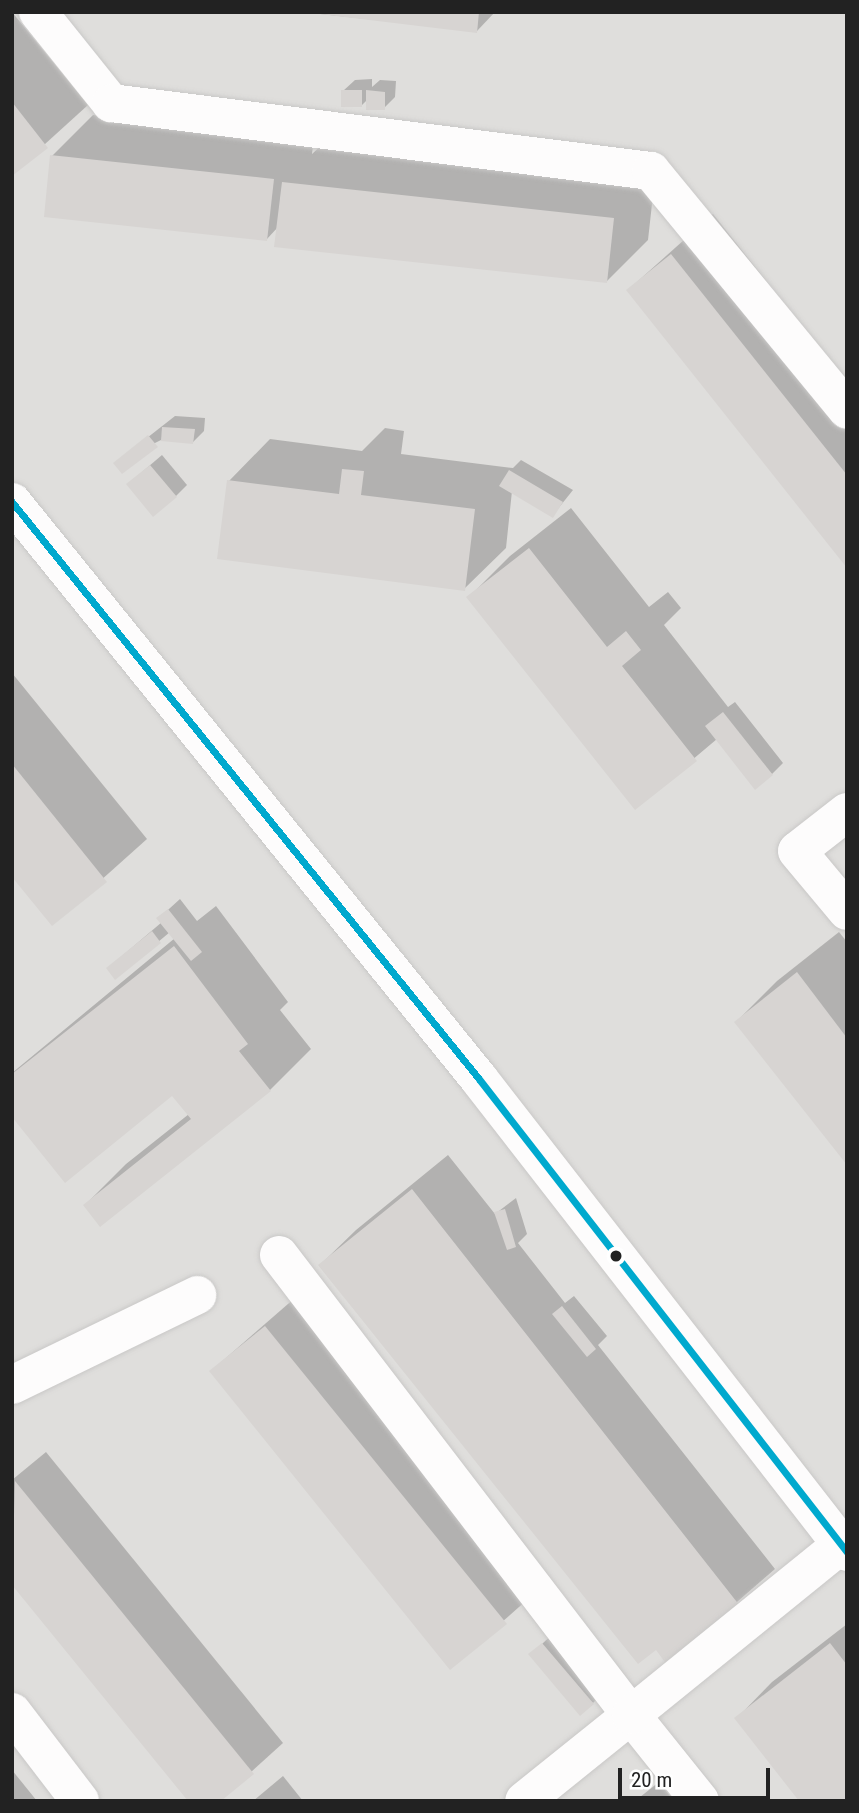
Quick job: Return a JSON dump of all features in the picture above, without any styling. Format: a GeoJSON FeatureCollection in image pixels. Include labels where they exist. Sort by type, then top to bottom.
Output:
{"type":"FeatureCollection","features":[{"type":"Feature","properties":{"kind":"street"},"geometry":{"type":"LineString","coordinates":[[38,12],[111,103],[651,171],[847,410]]}},
{"type":"Feature","properties":{"kind":"street"},"geometry":{"type":"LineString","coordinates":[[12,502],[479,1079],[845,1545],[524,1801]]}},
{"type":"Feature","properties":{"kind":"street"},"geometry":{"type":"LineString","coordinates":[[847,812],[797,851],[847,911]]}},
{"type":"Feature","properties":{"kind":"street"},"geometry":{"type":"LineString","coordinates":[[279,1255],[631,1715],[700,1801]]}},
{"type":"Feature","properties":{"kind":"street"},"geometry":{"type":"LineString","coordinates":[[12,1385],[197,1295]]}},
{"type":"Feature","properties":{"kind":"street"},"geometry":{"type":"LineString","coordinates":[[12,1712],[80,1801]]}},
{"type":"Feature","properties":{"kind":"shaded area"},"geometry":{"type":"Polygon","coordinates":[[[12,12],[847,12],[847,1801],[12,1801],[12,12]]]}},
{"type":"Feature","properties":{"kind":"building"},"geometry":{"type":"Polygon","coordinates":[[[303,12],[479,12],[477,33],[303,12]]]}},
{"type":"Feature","properties":{"kind":"building"},"geometry":{"type":"Polygon","coordinates":[[[341,90],[362,90],[362,107],[341,107],[341,90]]]}},
{"type":"Feature","properties":{"kind":"building"},"geometry":{"type":"Polygon","coordinates":[[[366,90],[385,92],[385,110],[366,110],[366,90]]]}},
{"type":"Feature","properties":{"kind":"building"},"geometry":{"type":"Polygon","coordinates":[[[12,102],[48,148],[12,176],[12,102]]]}},
{"type":"Feature","properties":{"kind":"building"},"geometry":{"type":"Polygon","coordinates":[[[50,155],[274,179],[267,241],[44,217],[50,155]]]}},
{"type":"Feature","properties":{"kind":"building"},"geometry":{"type":"Polygon","coordinates":[[[282,182],[614,218],[607,283],[274,247],[282,182]]]}},
{"type":"Feature","properties":{"kind":"building"},"geometry":{"type":"Polygon","coordinates":[[[671,254],[847,475],[847,568],[626,290],[671,254]]]}},
{"type":"Feature","properties":{"kind":"building"},"geometry":{"type":"Polygon","coordinates":[[[162,427],[195,429],[193,444],[161,441],[162,427]]]}},
{"type":"Feature","properties":{"kind":"building"},"geometry":{"type":"Polygon","coordinates":[[[148,435],[158,447],[122,474],[113,463],[148,435]]]}},
{"type":"Feature","properties":{"kind":"building"},"geometry":{"type":"Polygon","coordinates":[[[150,465],[177,497],[153,517],[126,484],[150,465]]]}},
{"type":"Feature","properties":{"kind":"building"},"geometry":{"type":"Polygon","coordinates":[[[342,469],[364,471],[361,495],[475,509],[465,591],[217,559],[227,480],[339,494],[342,469]]]}},
{"type":"Feature","properties":{"kind":"building"},"geometry":{"type":"Polygon","coordinates":[[[509,470],[563,502],[553,518],[499,486],[509,470]]]}},
{"type":"Feature","properties":{"kind":"building"},"geometry":{"type":"Polygon","coordinates":[[[529,548],[607,647],[626,631],[641,650],[622,666],[697,761],[635,810],[466,597],[529,548]]]}},
{"type":"Feature","properties":{"kind":"building"},"geometry":{"type":"Polygon","coordinates":[[[723,712],[773,775],[755,790],[705,726],[723,712]]]}},
{"type":"Feature","properties":{"kind":"building"},"geometry":{"type":"Polygon","coordinates":[[[12,764],[107,882],[52,926],[12,877],[12,764]]]}},
{"type":"Feature","properties":{"kind":"building"},"geometry":{"type":"Polygon","coordinates":[[[168,909],[202,952],[191,961],[156,918],[168,909]]]}},
{"type":"Feature","properties":{"kind":"building"},"geometry":{"type":"Polygon","coordinates":[[[152,931],[161,943],[115,980],[106,968],[152,931]]]}},
{"type":"Feature","properties":{"kind":"building"},"geometry":{"type":"Polygon","coordinates":[[[174,946],[248,1044],[239,1051],[271,1091],[100,1227],[83,1205],[191,1119],[172,1096],[65,1183],[12,1117],[12,1074],[174,946]]]}},
{"type":"Feature","properties":{"kind":"building"},"geometry":{"type":"Polygon","coordinates":[[[797,972],[847,1038],[847,1165],[734,1022],[797,972]]]}},
{"type":"Feature","properties":{"kind":"building"},"geometry":{"type":"Polygon","coordinates":[[[412,1189],[740,1606],[667,1665],[656,1650],[638,1664],[318,1265],[412,1189]]]}},
{"type":"Feature","properties":{"kind":"building"},"geometry":{"type":"Polygon","coordinates":[[[505,1209],[516,1247],[507,1250],[494,1212],[505,1209]]]}},
{"type":"Feature","properties":{"kind":"building"},"geometry":{"type":"Polygon","coordinates":[[[562,1306],[596,1349],[587,1357],[552,1314],[562,1306]]]}},
{"type":"Feature","properties":{"kind":"building"},"geometry":{"type":"Polygon","coordinates":[[[265,1326],[507,1624],[450,1670],[209,1371],[265,1326]]]}},
{"type":"Feature","properties":{"kind":"building"},"geometry":{"type":"Polygon","coordinates":[[[15,1481],[254,1774],[221,1801],[188,1801],[12,1585],[15,1481]]]}},
{"type":"Feature","properties":{"kind":"building"},"geometry":{"type":"Polygon","coordinates":[[[542,1643],[594,1704],[580,1716],[528,1654],[542,1643]]]}},
{"type":"Feature","properties":{"kind":"building"},"geometry":{"type":"Polygon","coordinates":[[[830,1643],[847,1665],[847,1801],[799,1801],[734,1718],[830,1643]]]}},
{"type":"Feature","properties":{"kind":"transit line"},"geometry":{"type":"LineString","coordinates":[[12,502],[479,1079],[847,1552]]}}]}
